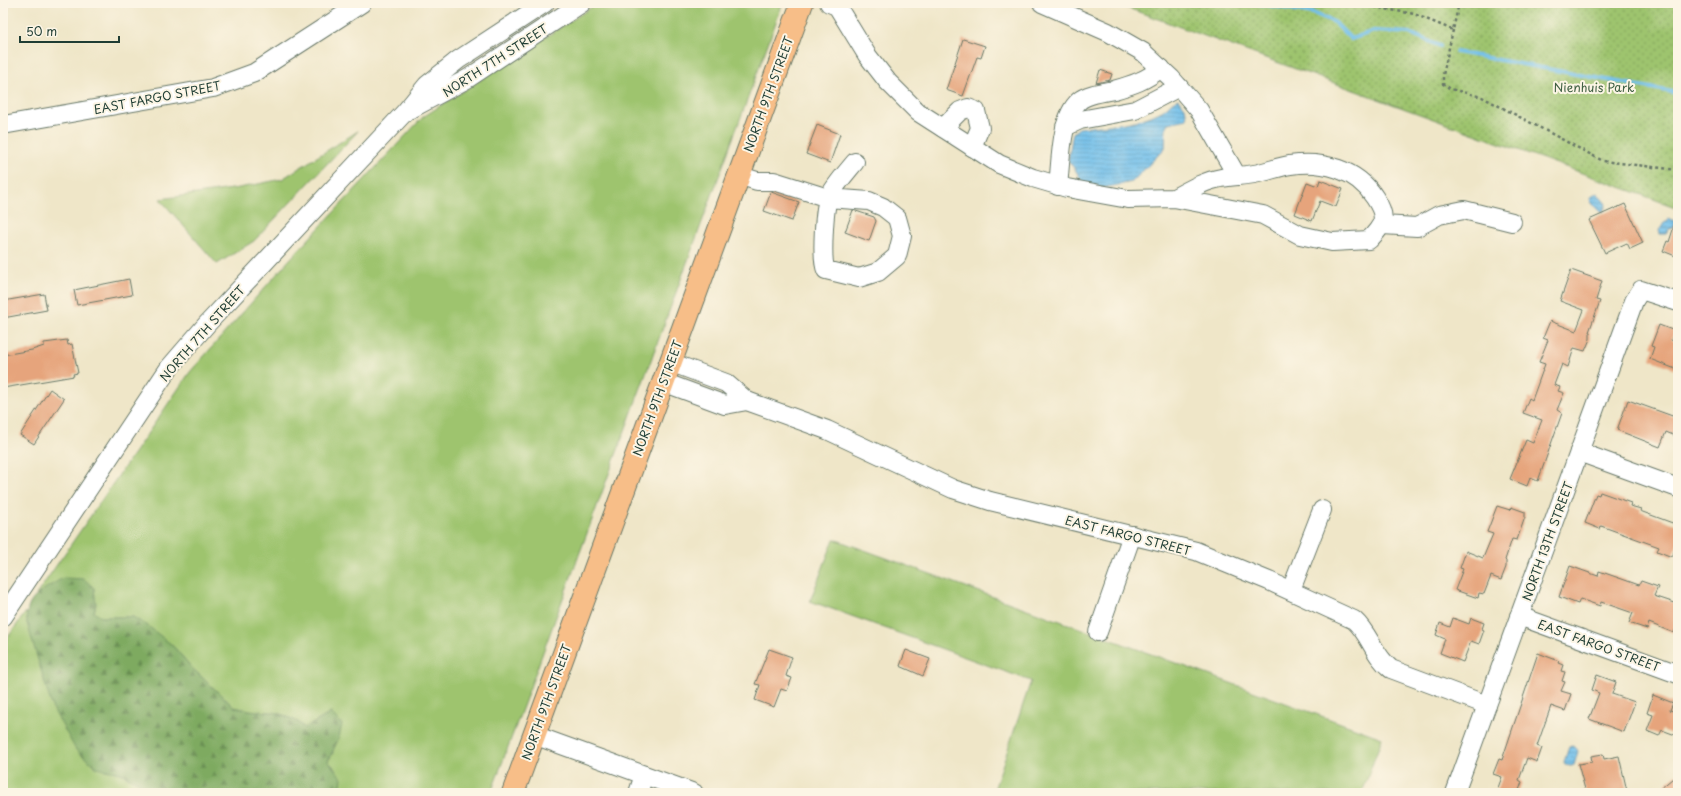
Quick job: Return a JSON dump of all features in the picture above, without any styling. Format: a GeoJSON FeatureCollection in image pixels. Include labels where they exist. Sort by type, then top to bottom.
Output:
{"type":"FeatureCollection","features":[{"type":"Feature","properties":{"kind":"main road","name":"NORTH 9TH STREET"},"geometry":{"type":"LineString","coordinates":[[513,793],[662,382],[802,3]]}},
{"type":"Feature","properties":{"kind":"street","name":"EAST FARGO STREET"},"geometry":{"type":"LineString","coordinates":[[3,125],[213,88],[254,72],[362,3]]}},
{"type":"Feature","properties":{"kind":"street","name":"NORTH 7TH STREET"},"geometry":{"type":"LineString","coordinates":[[3,617],[169,368],[207,324],[405,112],[427,85],[458,60],[545,3]]}},
{"type":"Feature","properties":{"kind":"street","name":"NORTH 7TH STREET"},"geometry":{"type":"LineString","coordinates":[[405,112],[436,97],[467,79],[582,3]]}},
{"type":"Feature","properties":{"kind":"street"},"geometry":{"type":"LineString","coordinates":[[1042,3],[1108,32],[1143,52],[1180,87],[1199,110],[1237,176]]}},
{"type":"Feature","properties":{"kind":"street"},"geometry":{"type":"LineString","coordinates":[[839,4],[867,55],[888,82],[918,112],[999,164],[1033,178],[1058,186],[1128,200],[1174,198],[1263,215],[1300,235],[1332,242],[1369,240],[1382,225],[1383,213],[1375,197],[1354,175],[1338,167],[1310,163],[1289,165],[1255,174],[1208,181],[1174,198]]}},
{"type":"Feature","properties":{"kind":"street"},"geometry":{"type":"LineString","coordinates":[[1058,186],[1065,127],[1072,110],[1080,100],[1130,86],[1150,78],[1161,68]]}},
{"type":"Feature","properties":{"kind":"street"},"geometry":{"type":"LineString","coordinates":[[1065,127],[1080,120],[1135,110],[1180,87]]}},
{"type":"Feature","properties":{"kind":"street"},"geometry":{"type":"LineString","coordinates":[[943,128],[960,111],[968,108],[976,112],[980,128],[972,147]]}},
{"type":"Feature","properties":{"kind":"street"},"geometry":{"type":"LineString","coordinates":[[738,175],[757,182],[774,181],[828,198],[869,201],[883,207],[896,218],[902,236],[897,256],[878,272],[859,278],[826,270],[823,264],[822,252],[828,198],[855,162]]}},
{"type":"Feature","properties":{"kind":"street"},"geometry":{"type":"LineString","coordinates":[[1382,225],[1417,227],[1439,215],[1464,210],[1512,222]]}},
{"type":"Feature","properties":{"kind":"street","name":"NORTH 13TH STREET"},"geometry":{"type":"LineString","coordinates":[[1455,793],[1634,302],[1641,290],[1678,302]]}},
{"type":"Feature","properties":{"kind":"street","name":"EAST FARGO STREET"},"geometry":{"type":"LineString","coordinates":[[670,362],[726,383],[746,401],[827,430],[923,476],[967,494],[1204,554],[1291,590],[1354,620],[1364,632],[1379,658],[1392,668],[1487,705]]}},
{"type":"Feature","properties":{"kind":"street"},"geometry":{"type":"LineString","coordinates":[[662,382],[725,405],[746,401]]}},
{"type":"Feature","properties":{"kind":"street"},"geometry":{"type":"LineString","coordinates":[[1579,452],[1678,488]]}},
{"type":"Feature","properties":{"kind":"street"},"geometry":{"type":"LineString","coordinates":[[1291,590],[1322,510]]}},
{"type":"Feature","properties":{"kind":"street"},"geometry":{"type":"LineString","coordinates":[[1098,632],[1132,535]]}},
{"type":"Feature","properties":{"kind":"street","name":"EAST FARGO STREET"},"geometry":{"type":"LineString","coordinates":[[1519,616],[1678,674]]}},
{"type":"Feature","properties":{"kind":"street"},"geometry":{"type":"LineString","coordinates":[[534,735],[694,793]]}},
{"type":"Feature","properties":{"kind":"street"},"geometry":{"type":"LineString","coordinates":[[638,793],[644,775]]}},
{"type":"Feature","properties":{"kind":"path"},"geometry":{"type":"LineString","coordinates":[[1351,3],[1414,14],[1453,30]]}},
{"type":"Feature","properties":{"kind":"path"},"geometry":{"type":"LineString","coordinates":[[1459,3],[1443,75],[1443,84],[1451,89],[1482,97],[1603,161],[1678,170]]}},
{"type":"Feature","properties":{"kind":"green space"},"geometry":{"type":"Polygon","coordinates":[[[598,3],[783,3],[491,793],[340,793],[335,768],[328,761],[333,753],[331,713],[305,728],[298,722],[279,713],[234,707],[193,669],[172,645],[133,617],[100,617],[94,612],[96,604],[36,595],[190,372],[291,258],[423,117],[598,3]]]}},
{"type":"Feature","properties":{"kind":"green space","name":"Nienhuis Park"},"geometry":{"type":"Polygon","coordinates":[[[1114,3],[1678,3],[1678,208],[1114,3]]]}},
{"type":"Feature","properties":{"kind":"green space"},"geometry":{"type":"Polygon","coordinates":[[[358,131],[254,241],[217,264],[160,199],[239,188],[282,179],[358,131]]]}},
{"type":"Feature","properties":{"kind":"green space"},"geometry":{"type":"Polygon","coordinates":[[[834,539],[1382,738],[1362,793],[993,793],[1031,681],[810,601],[834,539]]]}},
{"type":"Feature","properties":{"kind":"green space"},"geometry":{"type":"Polygon","coordinates":[[[63,578],[84,579],[94,588],[96,604],[94,612],[101,617],[133,617],[148,626],[172,645],[193,669],[234,707],[279,713],[298,722],[305,728],[331,713],[342,724],[339,738],[328,761],[342,778],[340,793],[157,793],[121,773],[97,768],[76,750],[52,707],[27,623],[29,607],[36,596],[63,578]]]}},
{"type":"Feature","properties":{"kind":"green space"},"geometry":{"type":"Polygon","coordinates":[[[26,612],[28,623],[97,768],[121,773],[157,793],[3,793],[3,644],[26,612]]]}},
{"type":"Feature","properties":{"kind":"water"},"geometry":{"type":"Polygon","coordinates":[[[1178,99],[1185,107],[1187,119],[1168,123],[1166,126],[1165,148],[1132,182],[1103,188],[1083,183],[1068,161],[1073,133],[1079,128],[1120,124],[1141,120],[1162,111],[1178,99]]]}},
{"type":"Feature","properties":{"kind":"water"},"geometry":{"type":"Polygon","coordinates":[[[1597,193],[1606,204],[1603,212],[1600,212],[1591,202],[1590,198],[1597,193]]]}},
{"type":"Feature","properties":{"kind":"water"},"geometry":{"type":"Polygon","coordinates":[[[1669,219],[1675,221],[1673,228],[1669,229],[1666,234],[1660,234],[1659,230],[1669,219]]]}},
{"type":"Feature","properties":{"kind":"water"},"geometry":{"type":"Polygon","coordinates":[[[1572,746],[1578,751],[1574,765],[1565,765],[1564,762],[1569,747],[1572,746]]]}},
{"type":"Feature","properties":{"kind":"building"},"geometry":{"type":"Polygon","coordinates":[[[963,39],[985,46],[981,58],[977,57],[963,96],[946,90],[963,39]]]}},
{"type":"Feature","properties":{"kind":"building"},"geometry":{"type":"Polygon","coordinates":[[[1100,70],[1112,74],[1110,80],[1096,83],[1100,70]]]}},
{"type":"Feature","properties":{"kind":"building"},"geometry":{"type":"Polygon","coordinates":[[[817,125],[840,134],[830,163],[806,154],[817,125]]]}},
{"type":"Feature","properties":{"kind":"building"},"geometry":{"type":"Polygon","coordinates":[[[1320,180],[1343,189],[1336,207],[1320,201],[1312,221],[1295,214],[1307,182],[1318,186],[1320,180]]]}},
{"type":"Feature","properties":{"kind":"building"},"geometry":{"type":"Polygon","coordinates":[[[771,192],[799,202],[792,221],[764,211],[771,192]]]}},
{"type":"Feature","properties":{"kind":"building"},"geometry":{"type":"Polygon","coordinates":[[[1625,204],[1643,243],[1630,249],[1627,243],[1605,253],[1589,220],[1625,204]]]}},
{"type":"Feature","properties":{"kind":"building"},"geometry":{"type":"Polygon","coordinates":[[[853,210],[874,217],[876,221],[869,241],[845,232],[853,210]]]}},
{"type":"Feature","properties":{"kind":"building"},"geometry":{"type":"Polygon","coordinates":[[[1676,220],[1678,220],[1678,257],[1663,251],[1667,241],[1669,242],[1676,220]]]}},
{"type":"Feature","properties":{"kind":"building"},"geometry":{"type":"Polygon","coordinates":[[[1571,270],[1602,281],[1596,300],[1600,301],[1589,332],[1590,339],[1585,351],[1574,348],[1568,367],[1562,364],[1554,385],[1560,387],[1558,391],[1564,393],[1557,410],[1562,413],[1538,481],[1530,478],[1527,486],[1510,479],[1526,440],[1533,443],[1542,420],[1523,413],[1529,398],[1532,400],[1545,364],[1539,362],[1548,340],[1543,338],[1550,321],[1576,331],[1584,310],[1560,301],[1571,270]]]}},
{"type":"Feature","properties":{"kind":"building"},"geometry":{"type":"Polygon","coordinates":[[[129,279],[132,295],[77,305],[74,290],[129,279]]]}},
{"type":"Feature","properties":{"kind":"building"},"geometry":{"type":"Polygon","coordinates":[[[44,294],[47,310],[3,318],[3,301],[44,294]]]}},
{"type":"Feature","properties":{"kind":"building"},"geometry":{"type":"Polygon","coordinates":[[[1659,325],[1675,331],[1671,340],[1678,342],[1678,370],[1650,359],[1654,347],[1651,346],[1659,325]]]}},
{"type":"Feature","properties":{"kind":"building"},"geometry":{"type":"Polygon","coordinates":[[[67,340],[68,345],[72,344],[78,373],[73,374],[74,376],[3,388],[3,355],[32,350],[44,346],[44,343],[67,340]]]}},
{"type":"Feature","properties":{"kind":"building"},"geometry":{"type":"Polygon","coordinates":[[[50,389],[64,399],[34,444],[20,435],[50,389]]]}},
{"type":"Feature","properties":{"kind":"building"},"geometry":{"type":"Polygon","coordinates":[[[1628,400],[1678,418],[1678,437],[1666,432],[1660,447],[1617,430],[1628,400]]]}},
{"type":"Feature","properties":{"kind":"building"},"geometry":{"type":"Polygon","coordinates":[[[1600,492],[1631,503],[1630,506],[1641,509],[1640,511],[1678,525],[1678,543],[1672,557],[1657,551],[1659,547],[1601,526],[1600,529],[1585,523],[1596,494],[1599,495],[1600,492]]]}},
{"type":"Feature","properties":{"kind":"building"},"geometry":{"type":"Polygon","coordinates":[[[1497,506],[1510,510],[1511,507],[1525,512],[1525,517],[1517,540],[1512,539],[1505,560],[1506,567],[1501,580],[1491,576],[1484,594],[1479,593],[1478,598],[1455,590],[1463,569],[1460,568],[1466,551],[1483,558],[1493,534],[1487,532],[1497,506]]]}},
{"type":"Feature","properties":{"kind":"building"},"geometry":{"type":"Polygon","coordinates":[[[1570,566],[1598,576],[1599,571],[1639,585],[1641,581],[1658,587],[1654,596],[1678,604],[1678,631],[1675,630],[1674,633],[1649,623],[1647,629],[1629,623],[1633,613],[1601,602],[1600,606],[1580,599],[1578,604],[1559,597],[1570,566]]]}},
{"type":"Feature","properties":{"kind":"building"},"geometry":{"type":"Polygon","coordinates":[[[1453,618],[1469,624],[1471,618],[1484,623],[1482,629],[1484,630],[1479,644],[1471,641],[1463,662],[1440,653],[1445,639],[1436,635],[1440,623],[1450,627],[1453,618]]]}},
{"type":"Feature","properties":{"kind":"building"},"geometry":{"type":"Polygon","coordinates":[[[769,649],[792,657],[786,676],[792,678],[787,691],[781,689],[774,707],[755,700],[760,685],[755,684],[769,649]]]}},
{"type":"Feature","properties":{"kind":"building"},"geometry":{"type":"Polygon","coordinates":[[[906,650],[930,659],[923,676],[900,666],[906,650]]]}},
{"type":"Feature","properties":{"kind":"building"},"geometry":{"type":"Polygon","coordinates":[[[1538,653],[1559,661],[1558,663],[1563,665],[1561,671],[1565,672],[1562,681],[1565,682],[1561,691],[1571,694],[1565,711],[1551,706],[1537,746],[1542,748],[1537,762],[1527,758],[1519,780],[1522,782],[1518,793],[1496,793],[1502,777],[1493,774],[1499,759],[1502,760],[1538,653]]]}},
{"type":"Feature","properties":{"kind":"building"},"geometry":{"type":"Polygon","coordinates":[[[1597,675],[1616,682],[1612,694],[1635,702],[1624,732],[1589,719],[1599,693],[1592,690],[1597,675]]]}},
{"type":"Feature","properties":{"kind":"building"},"geometry":{"type":"Polygon","coordinates":[[[1653,695],[1673,703],[1670,710],[1678,713],[1678,736],[1662,730],[1659,736],[1647,731],[1653,715],[1647,713],[1653,695]]]}},
{"type":"Feature","properties":{"kind":"building"},"geometry":{"type":"Polygon","coordinates":[[[1603,754],[1604,759],[1619,756],[1627,791],[1611,793],[1586,793],[1578,764],[1592,762],[1591,756],[1603,754]]]}},
{"type":"Feature","properties":{"kind":"building"},"geometry":{"type":"Polygon","coordinates":[[[1678,774],[1678,793],[1655,793],[1678,774]]]}},
{"type":"Feature","properties":{"kind":"waterway"},"geometry":{"type":"LineString","coordinates":[[1256,3],[1313,13],[1334,22],[1351,39],[1374,31],[1410,33],[1440,46]]}},
{"type":"Feature","properties":{"kind":"waterway"},"geometry":{"type":"LineString","coordinates":[[1456,52],[1678,93]]}}]}
